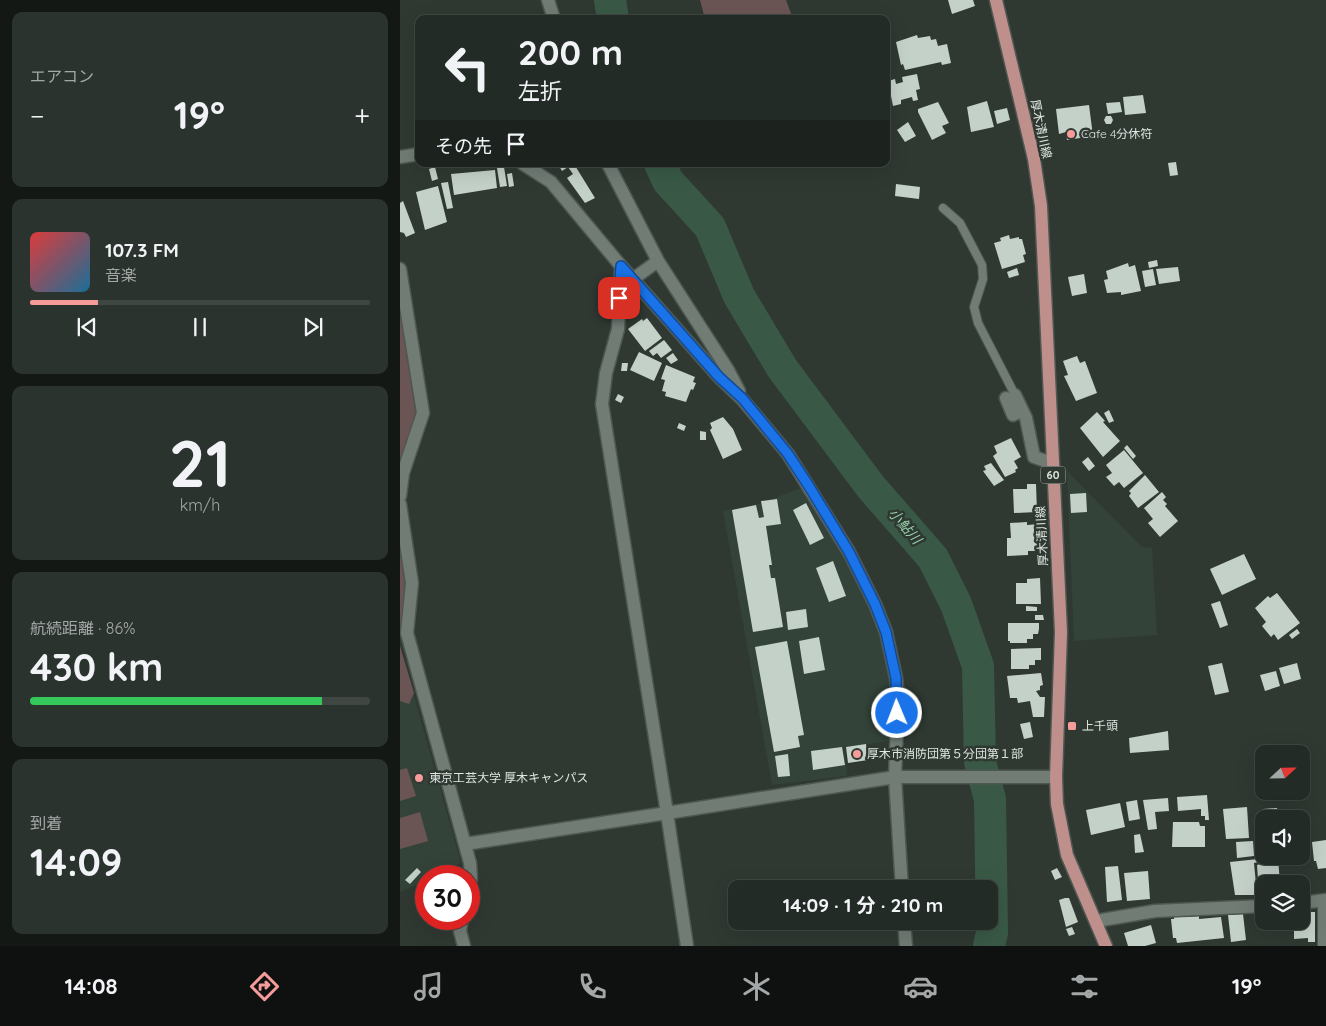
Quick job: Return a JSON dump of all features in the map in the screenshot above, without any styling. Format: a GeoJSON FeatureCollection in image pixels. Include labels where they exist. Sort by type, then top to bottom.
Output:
{"type":"FeatureCollection","features":[{"type":"Feature","properties":{"kind":"main road","name":"厚木清川線"},"geometry":{"type":"LineString","coordinates":[[996,0],[1034,160],[1041,206],[1060,632],[1056,777],[1058,807],[1067,855],[1106,946]]}},
{"type":"Feature","properties":{"kind":"street"},"geometry":{"type":"LineString","coordinates":[[548,0],[553,15]]}},
{"type":"Feature","properties":{"kind":"street"},"geometry":{"type":"LineString","coordinates":[[400,157],[415,155]]}},
{"type":"Feature","properties":{"kind":"street"},"geometry":{"type":"LineString","coordinates":[[528,167],[551,182],[621,266],[719,377],[742,398],[788,454],[849,552],[875,604],[886,632],[896,678],[902,880]]}},
{"type":"Feature","properties":{"kind":"street"},"geometry":{"type":"LineString","coordinates":[[610,167],[658,261],[728,370],[742,398]]}},
{"type":"Feature","properties":{"kind":"street"},"geometry":{"type":"LineString","coordinates":[[633,279],[658,261]]}},
{"type":"Feature","properties":{"kind":"street"},"geometry":{"type":"LineString","coordinates":[[621,266],[618,329],[606,374],[602,404],[687,946]]}},
{"type":"Feature","properties":{"kind":"street"},"geometry":{"type":"LineString","coordinates":[[400,269],[423,413],[403,474],[400,496]]}},
{"type":"Feature","properties":{"kind":"street"},"geometry":{"type":"LineString","coordinates":[[1010,396],[1013,415],[1022,410],[1034,456],[1052,464]]}},
{"type":"Feature","properties":{"kind":"street"},"geometry":{"type":"LineString","coordinates":[[400,504],[412,583],[407,633],[470,865]]}},
{"type":"Feature","properties":{"kind":"street"},"geometry":{"type":"LineString","coordinates":[[465,844],[899,777],[1035,779],[1056,777]]}},
{"type":"Feature","properties":{"kind":"street"},"geometry":{"type":"LineString","coordinates":[[1310,902],[1324,900]]}},
{"type":"Feature","properties":{"kind":"street"},"geometry":{"type":"LineString","coordinates":[[1096,921],[1155,911],[1255,906]]}},
{"type":"Feature","properties":{"kind":"street"},"geometry":{"type":"LineString","coordinates":[[460,930],[464,946]]}},
{"type":"Feature","properties":{"kind":"street"},"geometry":{"type":"LineString","coordinates":[[905,930],[906,946]]}},
{"type":"Feature","properties":{"kind":"lane"},"geometry":{"type":"LineString","coordinates":[[943,208],[960,222],[982,265],[983,279],[974,307],[978,323],[1010,396]]}},
{"type":"Feature","properties":{"kind":"lane"},"geometry":{"type":"LineString","coordinates":[[1322,946],[1324,900]]}},
{"type":"Feature","properties":{"kind":"shaded area"},"geometry":{"type":"Polygon","coordinates":[[[700,0],[786,0],[792,15],[704,15],[700,0]]]}},
{"type":"Feature","properties":{"kind":"shaded area"},"geometry":{"type":"Polygon","coordinates":[[[400,311],[416,416],[400,465],[400,311]]]}},
{"type":"Feature","properties":{"kind":"shaded area"},"geometry":{"type":"Polygon","coordinates":[[[1067,471],[1142,547],[1152,548],[1157,635],[1074,641],[1067,471]]]}},
{"type":"Feature","properties":{"kind":"shaded area"},"geometry":{"type":"Polygon","coordinates":[[[806,486],[877,621],[885,651],[891,690],[891,741],[844,747],[847,776],[772,785],[723,511],[762,503],[806,486]]]}},
{"type":"Feature","properties":{"kind":"shaded area"},"geometry":{"type":"Polygon","coordinates":[[[400,551],[405,586],[400,641],[400,551]]]}},
{"type":"Feature","properties":{"kind":"shaded area","name":"東京工芸大学 厚木キャンパス"},"geometry":{"type":"Polygon","coordinates":[[[400,646],[461,863],[457,865],[415,865],[415,886],[400,892],[400,646]]]}},
{"type":"Feature","properties":{"kind":"shaded area"},"geometry":{"type":"Polygon","coordinates":[[[400,646],[414,693],[409,704],[400,701],[400,646]]]}},
{"type":"Feature","properties":{"kind":"shaded area"},"geometry":{"type":"Polygon","coordinates":[[[407,768],[416,796],[400,801],[400,770],[407,768]]]}},
{"type":"Feature","properties":{"kind":"shaded area"},"geometry":{"type":"Polygon","coordinates":[[[420,812],[428,841],[400,849],[400,818],[420,812]]]}},
{"type":"Feature","properties":{"kind":"building"},"geometry":{"type":"Polygon","coordinates":[[[948,0],[973,0],[975,6],[952,14],[948,0]]]}},
{"type":"Feature","properties":{"kind":"building"},"geometry":{"type":"Polygon","coordinates":[[[917,35],[918,38],[930,36],[931,40],[936,39],[938,46],[947,44],[951,63],[942,65],[941,62],[905,70],[903,64],[901,65],[896,42],[917,35]]]}},
{"type":"Feature","properties":{"kind":"building"},"geometry":{"type":"Polygon","coordinates":[[[917,74],[920,89],[916,90],[918,100],[913,101],[912,97],[901,100],[901,104],[893,106],[890,96],[890,80],[895,79],[896,84],[903,82],[902,77],[917,74]]]}},
{"type":"Feature","properties":{"kind":"building"},"geometry":{"type":"Polygon","coordinates":[[[1143,95],[1146,113],[1125,115],[1123,97],[1143,95]]]}},
{"type":"Feature","properties":{"kind":"building"},"geometry":{"type":"Polygon","coordinates":[[[987,101],[994,127],[971,132],[967,107],[987,101]]]}},
{"type":"Feature","properties":{"kind":"building"},"geometry":{"type":"Polygon","coordinates":[[[938,102],[949,123],[942,126],[946,133],[932,140],[918,109],[938,102]]]}},
{"type":"Feature","properties":{"kind":"building"},"geometry":{"type":"Polygon","coordinates":[[[1120,102],[1122,112],[1108,114],[1106,103],[1120,102]]]}},
{"type":"Feature","properties":{"kind":"building"},"geometry":{"type":"Polygon","coordinates":[[[1089,105],[1093,136],[1067,140],[1066,132],[1059,134],[1056,109],[1089,105]]]}},
{"type":"Feature","properties":{"kind":"building"},"geometry":{"type":"Polygon","coordinates":[[[1007,108],[1010,120],[997,124],[994,111],[1007,108]]]}},
{"type":"Feature","properties":{"kind":"building"},"geometry":{"type":"Polygon","coordinates":[[[1106,116],[1111,116],[1113,120],[1111,124],[1106,124],[1104,120],[1106,116]]]}},
{"type":"Feature","properties":{"kind":"building"},"geometry":{"type":"Polygon","coordinates":[[[908,122],[916,136],[905,142],[897,130],[908,122]]]}},
{"type":"Feature","properties":{"kind":"building"},"geometry":{"type":"Polygon","coordinates":[[[1176,162],[1178,175],[1170,176],[1168,163],[1176,162]]]}},
{"type":"Feature","properties":{"kind":"building"},"geometry":{"type":"Polygon","coordinates":[[[435,167],[438,179],[432,181],[429,169],[435,167]]]}},
{"type":"Feature","properties":{"kind":"building"},"geometry":{"type":"Polygon","coordinates":[[[504,167],[507,186],[500,187],[497,168],[504,167]]]}},
{"type":"Feature","properties":{"kind":"building"},"geometry":{"type":"Polygon","coordinates":[[[560,167],[568,167],[562,171],[560,167]]]}},
{"type":"Feature","properties":{"kind":"building"},"geometry":{"type":"Polygon","coordinates":[[[568,167],[576,167],[595,198],[585,203],[567,178],[573,174],[568,167]]]}},
{"type":"Feature","properties":{"kind":"building"},"geometry":{"type":"Polygon","coordinates":[[[495,170],[497,188],[454,195],[451,174],[495,170]]]}},
{"type":"Feature","properties":{"kind":"building"},"geometry":{"type":"Polygon","coordinates":[[[512,173],[514,186],[509,187],[507,174],[512,173]]]}},
{"type":"Feature","properties":{"kind":"building"},"geometry":{"type":"Polygon","coordinates":[[[448,182],[453,208],[447,209],[441,183],[448,182]]]}},
{"type":"Feature","properties":{"kind":"building"},"geometry":{"type":"Polygon","coordinates":[[[896,184],[920,187],[919,199],[895,196],[896,184]]]}},
{"type":"Feature","properties":{"kind":"building"},"geometry":{"type":"Polygon","coordinates":[[[438,186],[447,222],[425,230],[416,192],[438,186]]]}},
{"type":"Feature","properties":{"kind":"building"},"geometry":{"type":"Polygon","coordinates":[[[403,201],[415,233],[406,237],[404,233],[400,232],[400,203],[403,201]]]}},
{"type":"Feature","properties":{"kind":"building"},"geometry":{"type":"Polygon","coordinates":[[[1009,235],[1010,239],[1019,237],[1019,239],[1022,239],[1026,254],[1023,255],[1025,262],[1002,269],[994,243],[1001,241],[1000,238],[1009,235]]]}},
{"type":"Feature","properties":{"kind":"building"},"geometry":{"type":"Polygon","coordinates":[[[1157,260],[1158,266],[1149,268],[1148,262],[1157,260]]]}},
{"type":"Feature","properties":{"kind":"building"},"geometry":{"type":"Polygon","coordinates":[[[1128,263],[1129,267],[1135,265],[1141,291],[1121,295],[1121,292],[1107,293],[1104,280],[1108,279],[1106,271],[1128,263]]]}},
{"type":"Feature","properties":{"kind":"building"},"geometry":{"type":"Polygon","coordinates":[[[1178,267],[1180,281],[1159,284],[1156,269],[1178,267]]]}},
{"type":"Feature","properties":{"kind":"building"},"geometry":{"type":"Polygon","coordinates":[[[1017,268],[1019,275],[1009,278],[1007,272],[1017,268]]]}},
{"type":"Feature","properties":{"kind":"building"},"geometry":{"type":"Polygon","coordinates":[[[1153,269],[1156,285],[1145,287],[1142,271],[1153,269]]]}},
{"type":"Feature","properties":{"kind":"building"},"geometry":{"type":"Polygon","coordinates":[[[1084,274],[1087,293],[1072,296],[1068,277],[1084,274]]]}},
{"type":"Feature","properties":{"kind":"building"},"geometry":{"type":"Polygon","coordinates":[[[647,318],[662,338],[645,351],[628,329],[642,319],[643,321],[647,318]]]}},
{"type":"Feature","properties":{"kind":"building"},"geometry":{"type":"Polygon","coordinates":[[[664,340],[672,350],[661,358],[657,353],[653,356],[649,351],[664,340]]]}},
{"type":"Feature","properties":{"kind":"building"},"geometry":{"type":"Polygon","coordinates":[[[639,352],[662,363],[654,381],[630,370],[639,352]]]}},
{"type":"Feature","properties":{"kind":"building"},"geometry":{"type":"Polygon","coordinates":[[[673,353],[678,360],[671,364],[666,358],[673,353]]]}},
{"type":"Feature","properties":{"kind":"building"},"geometry":{"type":"Polygon","coordinates":[[[1077,356],[1080,363],[1085,361],[1097,393],[1076,401],[1064,376],[1068,375],[1063,361],[1077,356]]]}},
{"type":"Feature","properties":{"kind":"building"},"geometry":{"type":"Polygon","coordinates":[[[622,363],[628,363],[627,371],[621,371],[622,363]]]}},
{"type":"Feature","properties":{"kind":"building"},"geometry":{"type":"Polygon","coordinates":[[[666,365],[695,377],[693,382],[696,383],[693,390],[691,389],[686,402],[665,396],[666,392],[662,391],[665,380],[661,379],[666,365]]]}},
{"type":"Feature","properties":{"kind":"building"},"geometry":{"type":"Polygon","coordinates":[[[618,394],[624,397],[621,403],[615,400],[618,394]]]}},
{"type":"Feature","properties":{"kind":"building"},"geometry":{"type":"Polygon","coordinates":[[[1109,410],[1114,421],[1109,423],[1104,413],[1109,410]]]}},
{"type":"Feature","properties":{"kind":"building"},"geometry":{"type":"Polygon","coordinates":[[[1097,412],[1105,421],[1103,422],[1120,441],[1103,457],[1080,428],[1097,412]]]}},
{"type":"Feature","properties":{"kind":"building"},"geometry":{"type":"Polygon","coordinates":[[[723,417],[733,429],[742,450],[723,459],[710,430],[712,428],[710,423],[723,417]]]}},
{"type":"Feature","properties":{"kind":"building"},"geometry":{"type":"Polygon","coordinates":[[[679,423],[686,426],[684,431],[677,428],[679,423]]]}},
{"type":"Feature","properties":{"kind":"building"},"geometry":{"type":"Polygon","coordinates":[[[700,431],[706,432],[706,440],[700,440],[700,431]]]}},
{"type":"Feature","properties":{"kind":"building"},"geometry":{"type":"Polygon","coordinates":[[[1011,438],[1021,457],[1014,461],[1018,468],[1015,470],[1016,472],[1005,477],[993,456],[997,453],[994,446],[1011,438]]]}},
{"type":"Feature","properties":{"kind":"building"},"geometry":{"type":"Polygon","coordinates":[[[1127,445],[1136,456],[1133,459],[1124,448],[1127,445]]]}},
{"type":"Feature","properties":{"kind":"building"},"geometry":{"type":"Polygon","coordinates":[[[1124,450],[1143,473],[1124,488],[1119,482],[1114,486],[1106,477],[1112,473],[1106,465],[1124,450]]]}},
{"type":"Feature","properties":{"kind":"building"},"geometry":{"type":"Polygon","coordinates":[[[1088,457],[1095,466],[1089,471],[1082,462],[1088,457]]]}},
{"type":"Feature","properties":{"kind":"building"},"geometry":{"type":"Polygon","coordinates":[[[991,463],[1004,480],[994,486],[983,471],[986,470],[984,466],[991,463]]]}},
{"type":"Feature","properties":{"kind":"building"},"geometry":{"type":"Polygon","coordinates":[[[1145,475],[1159,492],[1138,508],[1129,496],[1131,493],[1129,491],[1145,475]]]}},
{"type":"Feature","properties":{"kind":"building"},"geometry":{"type":"Polygon","coordinates":[[[1027,484],[1036,484],[1037,512],[1014,513],[1013,489],[1027,489],[1027,484]]]}},
{"type":"Feature","properties":{"kind":"building"},"geometry":{"type":"Polygon","coordinates":[[[1162,492],[1166,497],[1163,500],[1167,504],[1165,506],[1178,521],[1160,537],[1148,523],[1153,519],[1144,508],[1162,492]]]}},
{"type":"Feature","properties":{"kind":"building"},"geometry":{"type":"Polygon","coordinates":[[[1086,493],[1087,512],[1071,513],[1070,494],[1086,493]]]}},
{"type":"Feature","properties":{"kind":"building"},"geometry":{"type":"Polygon","coordinates":[[[777,499],[781,524],[766,526],[772,565],[769,565],[771,578],[775,578],[783,627],[753,632],[732,510],[756,505],[759,518],[764,517],[761,501],[777,499]]]}},
{"type":"Feature","properties":{"kind":"building"},"geometry":{"type":"Polygon","coordinates":[[[806,503],[824,538],[810,545],[793,510],[806,503]]]}},
{"type":"Feature","properties":{"kind":"building"},"geometry":{"type":"Polygon","coordinates":[[[1027,522],[1027,525],[1040,524],[1041,551],[1028,551],[1028,555],[1007,556],[1007,538],[1011,538],[1010,523],[1027,522]]]}},
{"type":"Feature","properties":{"kind":"building"},"geometry":{"type":"Polygon","coordinates":[[[1244,554],[1256,579],[1222,595],[1210,569],[1244,554]]]}},
{"type":"Feature","properties":{"kind":"building"},"geometry":{"type":"Polygon","coordinates":[[[833,561],[846,596],[829,602],[816,568],[833,561]]]}},
{"type":"Feature","properties":{"kind":"building"},"geometry":{"type":"Polygon","coordinates":[[[1040,578],[1041,604],[1016,604],[1016,583],[1027,583],[1027,579],[1040,578]]]}},
{"type":"Feature","properties":{"kind":"building"},"geometry":{"type":"Polygon","coordinates":[[[1277,593],[1300,623],[1278,640],[1274,634],[1271,637],[1262,626],[1266,622],[1255,608],[1268,596],[1270,598],[1277,593]]]}},
{"type":"Feature","properties":{"kind":"building"},"geometry":{"type":"Polygon","coordinates":[[[1220,601],[1228,625],[1220,628],[1211,604],[1220,601]]]}},
{"type":"Feature","properties":{"kind":"building"},"geometry":{"type":"Polygon","coordinates":[[[1026,606],[1037,607],[1037,611],[1026,611],[1026,606]]]}},
{"type":"Feature","properties":{"kind":"building"},"geometry":{"type":"Polygon","coordinates":[[[806,609],[808,627],[788,630],[786,612],[806,609]]]}},
{"type":"Feature","properties":{"kind":"building"},"geometry":{"type":"Polygon","coordinates":[[[1035,615],[1043,615],[1044,620],[1035,620],[1035,615]]]}},
{"type":"Feature","properties":{"kind":"building"},"geometry":{"type":"Polygon","coordinates":[[[1008,623],[1039,623],[1038,634],[1033,634],[1033,639],[1027,639],[1027,643],[1010,643],[1008,641],[1008,623]]]}},
{"type":"Feature","properties":{"kind":"building"},"geometry":{"type":"Polygon","coordinates":[[[1297,629],[1300,633],[1292,639],[1289,635],[1297,629]]]}},
{"type":"Feature","properties":{"kind":"building"},"geometry":{"type":"Polygon","coordinates":[[[819,637],[825,670],[804,674],[799,641],[819,637]]]}},
{"type":"Feature","properties":{"kind":"building"},"geometry":{"type":"Polygon","coordinates":[[[787,641],[804,735],[798,736],[800,747],[774,752],[755,647],[787,641]]]}},
{"type":"Feature","properties":{"kind":"building"},"geometry":{"type":"Polygon","coordinates":[[[1041,648],[1041,660],[1035,660],[1035,665],[1029,665],[1029,669],[1011,669],[1011,649],[1041,648]]]}},
{"type":"Feature","properties":{"kind":"building"},"geometry":{"type":"Polygon","coordinates":[[[1222,663],[1229,692],[1215,695],[1208,666],[1222,663]]]}},
{"type":"Feature","properties":{"kind":"building"},"geometry":{"type":"Polygon","coordinates":[[[1297,663],[1301,679],[1284,684],[1279,668],[1297,663]]]}},
{"type":"Feature","properties":{"kind":"building"},"geometry":{"type":"Polygon","coordinates":[[[1276,671],[1280,686],[1265,691],[1260,675],[1276,671]]]}},
{"type":"Feature","properties":{"kind":"building"},"geometry":{"type":"Polygon","coordinates":[[[1041,673],[1043,685],[1040,686],[1040,690],[1036,691],[1040,697],[1045,697],[1044,717],[1033,717],[1030,701],[1018,703],[1017,698],[1010,698],[1007,676],[1041,673]]]}},
{"type":"Feature","properties":{"kind":"building"},"geometry":{"type":"Polygon","coordinates":[[[1030,722],[1033,737],[1024,739],[1020,724],[1030,722]]]}},
{"type":"Feature","properties":{"kind":"building"},"geometry":{"type":"Polygon","coordinates":[[[1168,731],[1169,750],[1130,753],[1129,738],[1168,731]]]}},
{"type":"Feature","properties":{"kind":"building","name":"厚木市消防団第５分団第１部"},"geometry":{"type":"Polygon","coordinates":[[[866,744],[868,760],[848,763],[846,747],[866,744]]]}},
{"type":"Feature","properties":{"kind":"building"},"geometry":{"type":"Polygon","coordinates":[[[842,747],[845,765],[813,770],[811,751],[842,747]]]}},
{"type":"Feature","properties":{"kind":"building"},"geometry":{"type":"Polygon","coordinates":[[[788,754],[790,776],[778,777],[775,756],[788,754]]]}},
{"type":"Feature","properties":{"kind":"building"},"geometry":{"type":"Polygon","coordinates":[[[1207,795],[1209,820],[1205,820],[1205,816],[1201,816],[1201,809],[1178,811],[1177,797],[1207,795]]]}},
{"type":"Feature","properties":{"kind":"building"},"geometry":{"type":"Polygon","coordinates":[[[1168,798],[1169,811],[1155,812],[1157,829],[1148,830],[1143,800],[1168,798]]]}},
{"type":"Feature","properties":{"kind":"building"},"geometry":{"type":"Polygon","coordinates":[[[1137,800],[1140,819],[1129,821],[1126,802],[1137,800]]]}},
{"type":"Feature","properties":{"kind":"building"},"geometry":{"type":"Polygon","coordinates":[[[1120,803],[1125,827],[1091,835],[1086,810],[1120,803]]]}},
{"type":"Feature","properties":{"kind":"building"},"geometry":{"type":"Polygon","coordinates":[[[1247,807],[1249,838],[1226,839],[1223,809],[1247,807]]]}},
{"type":"Feature","properties":{"kind":"building"},"geometry":{"type":"Polygon","coordinates":[[[1277,808],[1277,810],[1263,810],[1277,808]]]}},
{"type":"Feature","properties":{"kind":"building"},"geometry":{"type":"Polygon","coordinates":[[[1173,822],[1199,822],[1200,826],[1205,826],[1205,847],[1172,847],[1173,822]]]}},
{"type":"Feature","properties":{"kind":"building"},"geometry":{"type":"Polygon","coordinates":[[[1140,834],[1144,852],[1135,853],[1134,835],[1140,834]]]}},
{"type":"Feature","properties":{"kind":"building"},"geometry":{"type":"Polygon","coordinates":[[[1326,840],[1326,868],[1318,869],[1316,861],[1314,861],[1312,842],[1326,840]]]}},
{"type":"Feature","properties":{"kind":"building"},"geometry":{"type":"Polygon","coordinates":[[[1253,841],[1254,856],[1237,858],[1236,842],[1253,841]]]}},
{"type":"Feature","properties":{"kind":"building"},"geometry":{"type":"Polygon","coordinates":[[[1255,859],[1255,895],[1235,895],[1230,862],[1255,859]]]}},
{"type":"Feature","properties":{"kind":"building"},"geometry":{"type":"Polygon","coordinates":[[[1257,865],[1279,865],[1279,875],[1258,875],[1257,865]]]}},
{"type":"Feature","properties":{"kind":"building"},"geometry":{"type":"Polygon","coordinates":[[[1118,866],[1122,900],[1107,902],[1105,867],[1118,866]]]}},
{"type":"Feature","properties":{"kind":"building"},"geometry":{"type":"Polygon","coordinates":[[[1057,868],[1062,877],[1055,880],[1051,871],[1057,868]]]}},
{"type":"Feature","properties":{"kind":"building"},"geometry":{"type":"Polygon","coordinates":[[[415,870],[415,879],[410,884],[405,880],[415,870]]]}},
{"type":"Feature","properties":{"kind":"building"},"geometry":{"type":"Polygon","coordinates":[[[1148,871],[1150,899],[1127,901],[1124,873],[1148,871]]]}},
{"type":"Feature","properties":{"kind":"building"},"geometry":{"type":"Polygon","coordinates":[[[1069,898],[1078,922],[1066,927],[1059,900],[1069,898]]]}},
{"type":"Feature","properties":{"kind":"building"},"geometry":{"type":"Polygon","coordinates":[[[1310,912],[1315,912],[1315,942],[1308,942],[1308,938],[1294,939],[1294,930],[1310,930],[1310,912]]]}},
{"type":"Feature","properties":{"kind":"building"},"geometry":{"type":"Polygon","coordinates":[[[1243,914],[1246,940],[1231,942],[1228,915],[1243,914]]]}},
{"type":"Feature","properties":{"kind":"building"},"geometry":{"type":"Polygon","coordinates":[[[1188,915],[1188,917],[1199,916],[1199,919],[1221,917],[1224,938],[1177,943],[1176,938],[1173,938],[1171,919],[1174,919],[1174,916],[1188,915]]]}},
{"type":"Feature","properties":{"kind":"building"},"geometry":{"type":"Polygon","coordinates":[[[1151,925],[1156,943],[1145,946],[1128,946],[1124,933],[1151,925]]]}},
{"type":"Feature","properties":{"kind":"building"},"geometry":{"type":"Polygon","coordinates":[[[1072,927],[1075,934],[1069,936],[1066,929],[1072,927]]]}},
{"type":"Feature","properties":{"kind":"waterway","name":"小鮎川"},"geometry":{"type":"LineString","coordinates":[[610,0],[612,15]]}},
{"type":"Feature","properties":{"kind":"waterway","name":"小鮎川"},"geometry":{"type":"LineString","coordinates":[[661,167],[668,181],[710,227],[739,296],[782,368],[871,487],[933,558],[956,604],[978,666],[980,762],[990,799],[992,933],[989,946]]}},
{"type":"Feature","properties":{"kind":"place","name":"Cafe 4分休符"},"geometry":{"type":"Point","coordinates":[1071,134]}},
{"type":"Feature","properties":{"kind":"place","name":"上千頭"},"geometry":{"type":"Point","coordinates":[1072,726]}},
{"type":"Feature","properties":{"kind":"place","name":"厚木市消防団第５分団第１部"},"geometry":{"type":"Point","coordinates":[857,754]}},
{"type":"Feature","properties":{"kind":"place","name":"東京工芸大学 厚木キャンパス"},"geometry":{"type":"Point","coordinates":[419,778]}},
{"type":"Feature","properties":{"kind":"route"},"geometry":{"type":"LineString","coordinates":[[619,298],[621,266],[719,377],[742,398],[788,454],[849,552],[875,604],[886,632],[896,678],[897,713]]}}]}
